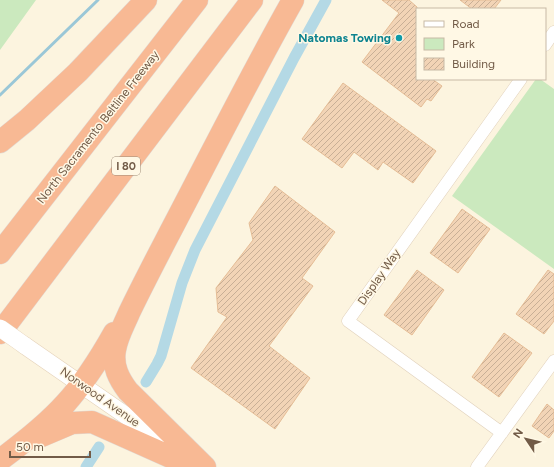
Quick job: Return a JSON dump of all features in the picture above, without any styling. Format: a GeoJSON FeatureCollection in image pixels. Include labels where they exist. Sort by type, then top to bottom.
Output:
{"type":"FeatureCollection","features":[{"type":"Feature","properties":{"kind":"highway"},"geometry":{"type":"LineString","coordinates":[[0,142],[78,72],[146,0]]}},
{"type":"Feature","properties":{"kind":"highway","name":"North Sacramento Beltline Freeway"},"geometry":{"type":"LineString","coordinates":[[0,253],[197,0]]}},
{"type":"Feature","properties":{"kind":"highway","name":"I 80"},"geometry":{"type":"LineString","coordinates":[[0,333],[252,0]]}},
{"type":"Feature","properties":{"kind":"highway"},"geometry":{"type":"LineString","coordinates":[[205,467],[128,391],[120,380],[116,372],[114,361],[117,340],[141,289],[267,46],[293,0]]}},
{"type":"Feature","properties":{"kind":"highway"},"geometry":{"type":"LineString","coordinates":[[0,460],[22,445],[53,417],[82,384],[141,289]]}},
{"type":"Feature","properties":{"kind":"highway"},"geometry":{"type":"LineString","coordinates":[[22,445],[72,423],[92,422],[193,467]]}},
{"type":"Feature","properties":{"kind":"main road","name":"Norwood Avenue"},"geometry":{"type":"LineString","coordinates":[[0,328],[200,467]]}},
{"type":"Feature","properties":{"kind":"street"},"geometry":{"type":"LineString","coordinates":[[546,44],[554,32]]}},
{"type":"Feature","properties":{"kind":"street","name":"Display Way"},"geometry":{"type":"LineString","coordinates":[[502,432],[348,321],[520,80]]}},
{"type":"Feature","properties":{"kind":"street"},"geometry":{"type":"LineString","coordinates":[[477,467],[502,432],[552,368]]}},
{"type":"Feature","properties":{"kind":"green space"},"geometry":{"type":"Polygon","coordinates":[[[0,0],[36,0],[0,50],[0,0]]]}},
{"type":"Feature","properties":{"kind":"green space"},"geometry":{"type":"Polygon","coordinates":[[[535,80],[541,80],[554,89],[554,269],[452,196],[535,80]]]}},
{"type":"Feature","properties":{"kind":"building","name":"Natomas Towing"},"geometry":{"type":"Polygon","coordinates":[[[382,0],[409,0],[417,7],[416,80],[433,80],[442,86],[431,101],[427,99],[421,107],[362,62],[399,13],[382,0]]]}},
{"type":"Feature","properties":{"kind":"building"},"geometry":{"type":"Polygon","coordinates":[[[460,0],[501,0],[495,8],[471,8],[460,0]]]}},
{"type":"Feature","properties":{"kind":"building"},"geometry":{"type":"Polygon","coordinates":[[[343,83],[436,151],[413,183],[383,162],[378,170],[354,152],[342,168],[302,139],[343,83]]]}},
{"type":"Feature","properties":{"kind":"building"},"geometry":{"type":"Polygon","coordinates":[[[275,186],[335,232],[302,278],[313,286],[269,346],[310,378],[275,429],[191,368],[227,317],[218,312],[216,288],[253,240],[249,223],[275,186]]]}},
{"type":"Feature","properties":{"kind":"building"},"geometry":{"type":"Polygon","coordinates":[[[462,209],[490,229],[458,273],[430,253],[462,209]]]}},
{"type":"Feature","properties":{"kind":"building"},"geometry":{"type":"Polygon","coordinates":[[[417,270],[444,290],[412,335],[384,315],[417,270]]]}},
{"type":"Feature","properties":{"kind":"building"},"geometry":{"type":"Polygon","coordinates":[[[548,270],[554,274],[554,321],[544,334],[516,314],[548,270]]]}},
{"type":"Feature","properties":{"kind":"building"},"geometry":{"type":"Polygon","coordinates":[[[504,333],[532,353],[499,397],[472,377],[504,333]]]}},
{"type":"Feature","properties":{"kind":"building"},"geometry":{"type":"Polygon","coordinates":[[[547,404],[554,410],[554,431],[549,438],[532,426],[547,404]]]}},
{"type":"Feature","properties":{"kind":"waterway"},"geometry":{"type":"LineString","coordinates":[[0,95],[98,0]]}},
{"type":"Feature","properties":{"kind":"waterway"},"geometry":{"type":"LineString","coordinates":[[146,382],[161,356],[182,283],[195,250],[294,58],[326,0]]}},
{"type":"Feature","properties":{"kind":"waterway"},"geometry":{"type":"LineString","coordinates":[[86,467],[99,447]]}},
{"type":"Feature","properties":{"kind":"place","name":"Natomas Towing"},"geometry":{"type":"Point","coordinates":[399,38]}}]}
